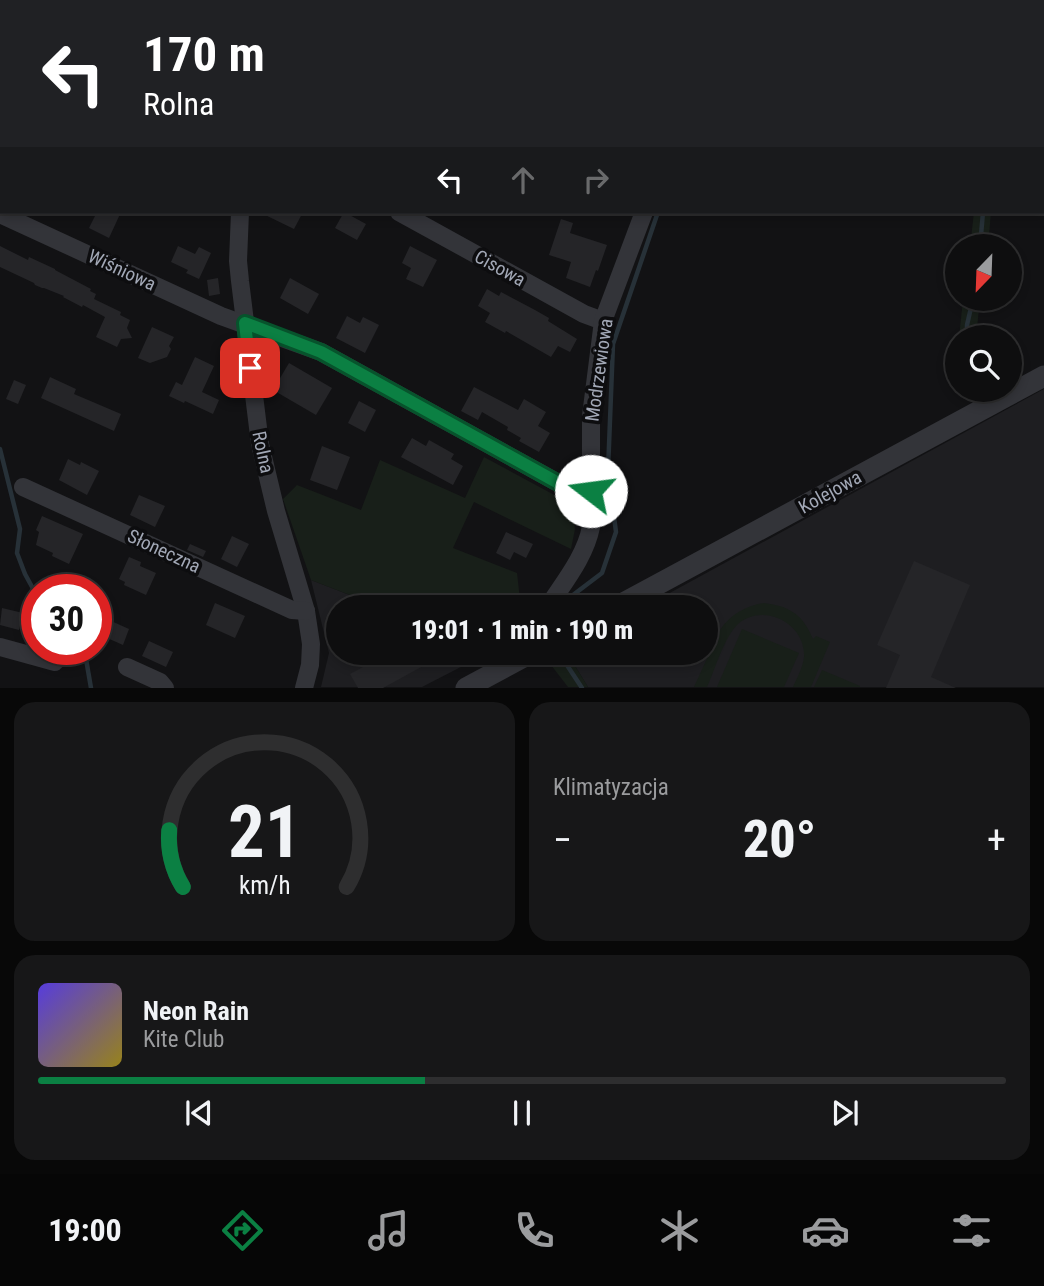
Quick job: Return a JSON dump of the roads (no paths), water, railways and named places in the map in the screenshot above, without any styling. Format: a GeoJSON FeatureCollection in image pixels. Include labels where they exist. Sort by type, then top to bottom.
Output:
{"type":"FeatureCollection","features":[{"type":"Feature","properties":{"kind":"street","name":"Wiśniowa"},"geometry":{"type":"LineString","coordinates":[[0,214],[221,316],[321,352],[571,490],[591,491]]}},
{"type":"Feature","properties":{"kind":"street","name":"Rolna"},"geometry":{"type":"LineString","coordinates":[[240,214],[238,261],[260,444],[276,511],[306,611],[312,653],[304,688]]}},
{"type":"Feature","properties":{"kind":"street","name":"Cisowa"},"geometry":{"type":"LineString","coordinates":[[403,214],[584,314],[603,321]]}},
{"type":"Feature","properties":{"kind":"street","name":"Modrzewiowa"},"geometry":{"type":"LineString","coordinates":[[556,595],[586,547],[590,527],[591,416],[603,321],[643,214]]}},
{"type":"Feature","properties":{"kind":"street","name":"Kolejowa"},"geometry":{"type":"LineString","coordinates":[[638,595],[1044,376]]}},
{"type":"Feature","properties":{"kind":"street","name":"Słoneczna"},"geometry":{"type":"LineString","coordinates":[[23,487],[292,610],[306,611]]}},
{"type":"Feature","properties":{"kind":"street"},"geometry":{"type":"LineString","coordinates":[[0,648],[21,653]]}},
{"type":"Feature","properties":{"kind":"street"},"geometry":{"type":"LineString","coordinates":[[466,688],[509,665]]}},
{"type":"Feature","properties":{"kind":"street"},"geometry":{"type":"LineString","coordinates":[[127,667],[160,682],[165,688]]}},
{"type":"Feature","properties":{"kind":"waterway"},"geometry":{"type":"LineString","coordinates":[[573,595],[602,573],[616,532],[608,471],[613,344],[657,214]]}},
{"type":"Feature","properties":{"kind":"waterway"},"geometry":{"type":"LineString","coordinates":[[981,234],[983,214]]}},
{"type":"Feature","properties":{"kind":"waterway"},"geometry":{"type":"LineString","coordinates":[[967,325],[970,312]]}},
{"type":"Feature","properties":{"kind":"waterway"},"geometry":{"type":"LineString","coordinates":[[0,449],[20,529],[17,553],[25,574]]}},
{"type":"Feature","properties":{"kind":"waterway"},"geometry":{"type":"LineString","coordinates":[[87,665],[91,688]]}},
{"type":"Feature","properties":{"kind":"waterway"},"geometry":{"type":"LineString","coordinates":[[567,665],[582,688]]}}]}
